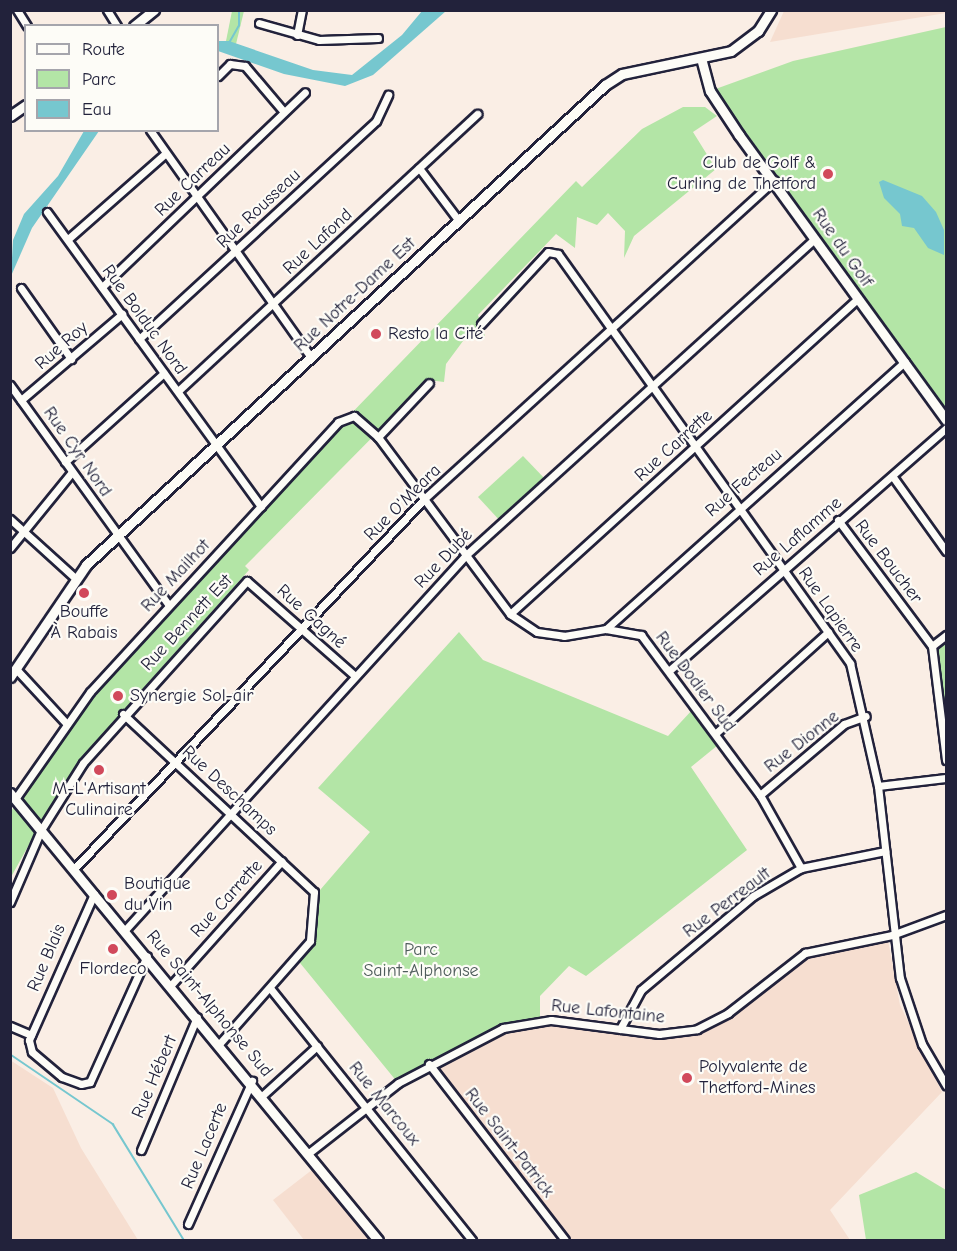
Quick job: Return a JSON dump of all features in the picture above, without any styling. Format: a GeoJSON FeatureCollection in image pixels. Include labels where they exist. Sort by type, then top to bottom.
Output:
{"type":"FeatureCollection","features":[{"type":"Feature","properties":{"kind":"street"},"geometry":{"type":"LineString","coordinates":[[17,10],[26,24]]}},
{"type":"Feature","properties":{"kind":"street"},"geometry":{"type":"LineString","coordinates":[[107,10],[116,24]]}},
{"type":"Feature","properties":{"kind":"street"},"geometry":{"type":"LineString","coordinates":[[136,24],[154,10]]}},
{"type":"Feature","properties":{"kind":"street"},"geometry":{"type":"LineString","coordinates":[[297,34],[302,10]]}},
{"type":"Feature","properties":{"kind":"street","name":"Rue Notre-Dame Est"},"geometry":{"type":"LineString","coordinates":[[13,673],[75,578],[613,78],[701,58],[748,41],[771,10]]}},
{"type":"Feature","properties":{"kind":"street"},"geometry":{"type":"LineString","coordinates":[[259,23],[319,40],[378,38]]}},
{"type":"Feature","properties":{"kind":"street","name":"Rue du Golf"},"geometry":{"type":"LineString","coordinates":[[701,58],[714,97],[946,420]]}},
{"type":"Feature","properties":{"kind":"street"},"geometry":{"type":"LineString","coordinates":[[219,75],[230,64],[245,66],[284,112]]}},
{"type":"Feature","properties":{"kind":"street","name":"Rue Carreau"},"geometry":{"type":"LineString","coordinates":[[102,287],[305,92]]}},
{"type":"Feature","properties":{"kind":"street","name":"Rue Rousseau"},"geometry":{"type":"LineString","coordinates":[[139,339],[376,121],[388,95]]}},
{"type":"Feature","properties":{"kind":"street"},"geometry":{"type":"LineString","coordinates":[[10,116],[24,106]]}},
{"type":"Feature","properties":{"kind":"street","name":"Rue Lafond"},"geometry":{"type":"LineString","coordinates":[[178,391],[477,114]]}},
{"type":"Feature","properties":{"kind":"street"},"geometry":{"type":"LineString","coordinates":[[154,132],[197,198],[311,357]]}},
{"type":"Feature","properties":{"kind":"street"},"geometry":{"type":"LineString","coordinates":[[68,240],[166,153]]}},
{"type":"Feature","properties":{"kind":"street"},"geometry":{"type":"LineString","coordinates":[[419,168],[459,221]]}},
{"type":"Feature","properties":{"kind":"street","name":"Rue O'Meara"},"geometry":{"type":"LineString","coordinates":[[75,868],[303,630],[425,498],[774,180]]}},
{"type":"Feature","properties":{"kind":"street","name":"Rue Bolduc Nord"},"geometry":{"type":"LineString","coordinates":[[47,213],[261,507]]}},
{"type":"Feature","properties":{"kind":"street","name":"Rue Dubé"},"geometry":{"type":"LineString","coordinates":[[125,930],[229,812],[467,554],[815,239]]}},
{"type":"Feature","properties":{"kind":"street","name":"Rue Lapierre"},"geometry":{"type":"LineString","coordinates":[[481,324],[551,251],[611,329],[850,663],[866,716],[878,786],[892,935],[910,1013],[946,1084]]}},
{"type":"Feature","properties":{"kind":"street"},"geometry":{"type":"LineString","coordinates":[[21,288],[71,359]]}},
{"type":"Feature","properties":{"kind":"street","name":"Rue Carrette"},"geometry":{"type":"LineString","coordinates":[[510,614],[857,299]]}},
{"type":"Feature","properties":{"kind":"street","name":"Rue Roy"},"geometry":{"type":"LineString","coordinates":[[21,400],[122,314]]}},
{"type":"Feature","properties":{"kind":"street","name":"Rue Fecteau"},"geometry":{"type":"LineString","coordinates":[[606,629],[738,507],[905,362]]}},
{"type":"Feature","properties":{"kind":"street"},"geometry":{"type":"LineString","coordinates":[[65,462],[164,373]]}},
{"type":"Feature","properties":{"kind":"street"},"geometry":{"type":"LineString","coordinates":[[378,437],[429,383]]}},
{"type":"Feature","properties":{"kind":"street","name":"Rue Cyr Nord"},"geometry":{"type":"LineString","coordinates":[[10,385],[168,604]]}},
{"type":"Feature","properties":{"kind":"street","name":"Rue Mailhot"},"geometry":{"type":"LineString","coordinates":[[13,796],[67,724],[168,604],[344,417],[358,417],[378,437]]}},
{"type":"Feature","properties":{"kind":"street","name":"Rue Laflamme"},"geometry":{"type":"LineString","coordinates":[[670,669],[946,428]]}},
{"type":"Feature","properties":{"kind":"street","name":"Rue Dodier Sud"},"geometry":{"type":"LineString","coordinates":[[378,437],[510,614],[537,632],[564,636],[606,629],[641,634],[670,669],[760,795],[801,868]]}},
{"type":"Feature","properties":{"kind":"street"},"geometry":{"type":"LineString","coordinates":[[10,548],[72,472]]}},
{"type":"Feature","properties":{"kind":"street"},"geometry":{"type":"LineString","coordinates":[[892,477],[946,551]]}},
{"type":"Feature","properties":{"kind":"street"},"geometry":{"type":"LineString","coordinates":[[10,519],[22,534],[75,578]]}},
{"type":"Feature","properties":{"kind":"street","name":"Rue Boucher"},"geometry":{"type":"LineString","coordinates":[[838,520],[932,646],[946,760]]}},
{"type":"Feature","properties":{"kind":"street","name":"Rue Gagné"},"geometry":{"type":"LineString","coordinates":[[247,580],[355,676]]}},
{"type":"Feature","properties":{"kind":"street","name":"Rue Bennett Est"},"geometry":{"type":"LineString","coordinates":[[10,902],[41,830],[123,714],[247,580]]}},
{"type":"Feature","properties":{"kind":"street"},"geometry":{"type":"LineString","coordinates":[[716,733],[828,632]]}},
{"type":"Feature","properties":{"kind":"street"},"geometry":{"type":"LineString","coordinates":[[932,646],[946,634]]}},
{"type":"Feature","properties":{"kind":"street"},"geometry":{"type":"LineString","coordinates":[[13,673],[67,724]]}},
{"type":"Feature","properties":{"kind":"street","name":"Rue Deschamps"},"geometry":{"type":"LineString","coordinates":[[123,714],[314,892],[310,941],[270,988]]}},
{"type":"Feature","properties":{"kind":"street","name":"Rue Dionne"},"geometry":{"type":"LineString","coordinates":[[760,795],[844,724],[866,716]]}},
{"type":"Feature","properties":{"kind":"street"},"geometry":{"type":"LineString","coordinates":[[878,786],[946,778]]}},
{"type":"Feature","properties":{"kind":"street","name":"Rue Saint-Alphonse Sud"},"geometry":{"type":"LineString","coordinates":[[13,796],[252,1081],[378,1240]]}},
{"type":"Feature","properties":{"kind":"street","name":"Rue Perreault"},"geometry":{"type":"LineString","coordinates":[[620,1029],[641,990],[753,897],[801,868],[885,851]]}},
{"type":"Feature","properties":{"kind":"street","name":"Rue Carrette"},"geometry":{"type":"LineString","coordinates":[[171,985],[282,861]]}},
{"type":"Feature","properties":{"kind":"street","name":"Rue Blais"},"geometry":{"type":"LineString","coordinates":[[31,1035],[94,894]]}},
{"type":"Feature","properties":{"kind":"street","name":"Rue Lafontaine"},"geometry":{"type":"LineString","coordinates":[[310,1152],[367,1105],[429,1064],[522,1022],[659,1034],[697,1029],[728,1013],[805,953],[892,935],[946,915]]}},
{"type":"Feature","properties":{"kind":"street"},"geometry":{"type":"LineString","coordinates":[[10,1026],[31,1035],[32,1052],[63,1077],[85,1085],[147,956]]}},
{"type":"Feature","properties":{"kind":"street"},"geometry":{"type":"LineString","coordinates":[[220,1043],[270,988]]}},
{"type":"Feature","properties":{"kind":"street","name":"Rue Marcoux"},"geometry":{"type":"LineString","coordinates":[[270,988],[367,1105],[472,1240]]}},
{"type":"Feature","properties":{"kind":"street","name":"Rue Hébert"},"geometry":{"type":"LineString","coordinates":[[141,1150],[198,1017]]}},
{"type":"Feature","properties":{"kind":"street"},"geometry":{"type":"LineString","coordinates":[[263,1095],[317,1046]]}},
{"type":"Feature","properties":{"kind":"street","name":"Rue Saint-Patrick"},"geometry":{"type":"LineString","coordinates":[[429,1064],[565,1240]]}},
{"type":"Feature","properties":{"kind":"street","name":"Rue Lacerte"},"geometry":{"type":"LineString","coordinates":[[188,1224],[252,1081]]}},
{"type":"Feature","properties":{"kind":"shaded area"},"geometry":{"type":"Polygon","coordinates":[[[946,10],[946,13],[770,42],[784,11],[946,10]]]}},
{"type":"Feature","properties":{"kind":"shaded area","name":"Polyvalente de Thetford-Mines"},"geometry":{"type":"Polygon","coordinates":[[[888,940],[900,1005],[942,1092],[830,1210],[850,1240],[568,1240],[429,1064],[503,1028],[540,1020],[675,1038],[701,1032],[736,1013],[804,958],[888,940]]]}},
{"type":"Feature","properties":{"kind":"shaded area"},"geometry":{"type":"Polygon","coordinates":[[[10,1060],[53,1088],[81,1148],[138,1240],[11,1240],[10,1060]]]}},
{"type":"Feature","properties":{"kind":"shaded area"},"geometry":{"type":"Polygon","coordinates":[[[317,1166],[374,1240],[304,1240],[273,1200],[317,1166]]]}},
{"type":"Feature","properties":{"kind":"green space"},"geometry":{"type":"Polygon","coordinates":[[[232,11],[244,11],[236,44],[226,41],[232,11]]]}},
{"type":"Feature","properties":{"kind":"green space"},"geometry":{"type":"Polygon","coordinates":[[[946,27],[946,420],[710,91],[793,61],[946,27]]]}},
{"type":"Feature","properties":{"kind":"green space"},"geometry":{"type":"Polygon","coordinates":[[[683,107],[705,107],[717,116],[693,132],[716,169],[634,236],[624,258],[625,231],[608,213],[597,225],[577,217],[575,248],[556,234],[478,315],[485,336],[473,334],[463,341],[446,364],[444,382],[429,380],[245,566],[249,570],[81,758],[42,822],[22,799],[89,702],[343,422],[576,181],[582,187],[642,129],[683,107]]]}},
{"type":"Feature","properties":{"kind":"green space"},"geometry":{"type":"Polygon","coordinates":[[[523,456],[547,481],[502,523],[478,497],[523,456]]]}},
{"type":"Feature","properties":{"kind":"green space","name":"Parc Saint-Alphonse"},"geometry":{"type":"Polygon","coordinates":[[[459,632],[483,660],[668,736],[693,709],[718,745],[691,767],[747,850],[586,976],[569,966],[540,996],[540,1020],[522,1022],[398,1083],[296,958],[310,941],[314,897],[370,832],[318,788],[459,632]]]}},
{"type":"Feature","properties":{"kind":"green space"},"geometry":{"type":"Polygon","coordinates":[[[946,635],[946,712],[940,712],[932,646],[946,635]]]}},
{"type":"Feature","properties":{"kind":"green space"},"geometry":{"type":"Polygon","coordinates":[[[14,807],[36,832],[11,877],[10,813],[14,807]]]}},
{"type":"Feature","properties":{"kind":"green space"},"geometry":{"type":"Polygon","coordinates":[[[916,1172],[946,1190],[946,1240],[866,1240],[859,1195],[916,1172]]]}},
{"type":"Feature","properties":{"kind":"water"},"geometry":{"type":"Polygon","coordinates":[[[422,11],[446,11],[373,75],[345,86],[284,74],[219,51],[219,41],[229,41],[313,70],[352,75],[402,35],[422,11]]]}},
{"type":"Feature","properties":{"kind":"water"},"geometry":{"type":"Polygon","coordinates":[[[83,132],[98,132],[32,228],[11,276],[13,240],[24,214],[58,176],[83,132]]]}},
{"type":"Feature","properties":{"kind":"water"},"geometry":{"type":"Polygon","coordinates":[[[883,180],[922,196],[936,212],[944,230],[944,255],[928,248],[914,228],[902,226],[900,214],[884,198],[879,182],[883,180]]]}},
{"type":"Feature","properties":{"kind":"waterway"},"geometry":{"type":"LineString","coordinates":[[229,43],[239,26],[239,10]]}},
{"type":"Feature","properties":{"kind":"waterway"},"geometry":{"type":"LineString","coordinates":[[10,1054],[113,1124],[184,1240]]}},
{"type":"Feature","properties":{"kind":"place","name":"Club de Golf & Curling de Thetford"},"geometry":{"type":"Point","coordinates":[828,174]}},
{"type":"Feature","properties":{"kind":"place","name":"Resto la Cité"},"geometry":{"type":"Point","coordinates":[376,334]}},
{"type":"Feature","properties":{"kind":"place","name":"Bouffe À Rabais"},"geometry":{"type":"Point","coordinates":[84,593]}},
{"type":"Feature","properties":{"kind":"place","name":"Synergie Sol-air"},"geometry":{"type":"Point","coordinates":[118,696]}},
{"type":"Feature","properties":{"kind":"place","name":"M-L'Artisant Culinaire"},"geometry":{"type":"Point","coordinates":[99,770]}},
{"type":"Feature","properties":{"kind":"place","name":"Boutique du Vin"},"geometry":{"type":"Point","coordinates":[112,895]}},
{"type":"Feature","properties":{"kind":"place","name":"Flordeco"},"geometry":{"type":"Point","coordinates":[113,949]}},
{"type":"Feature","properties":{"kind":"place","name":"Polyvalente de Thetford-Mines"},"geometry":{"type":"Point","coordinates":[687,1078]}}]}
